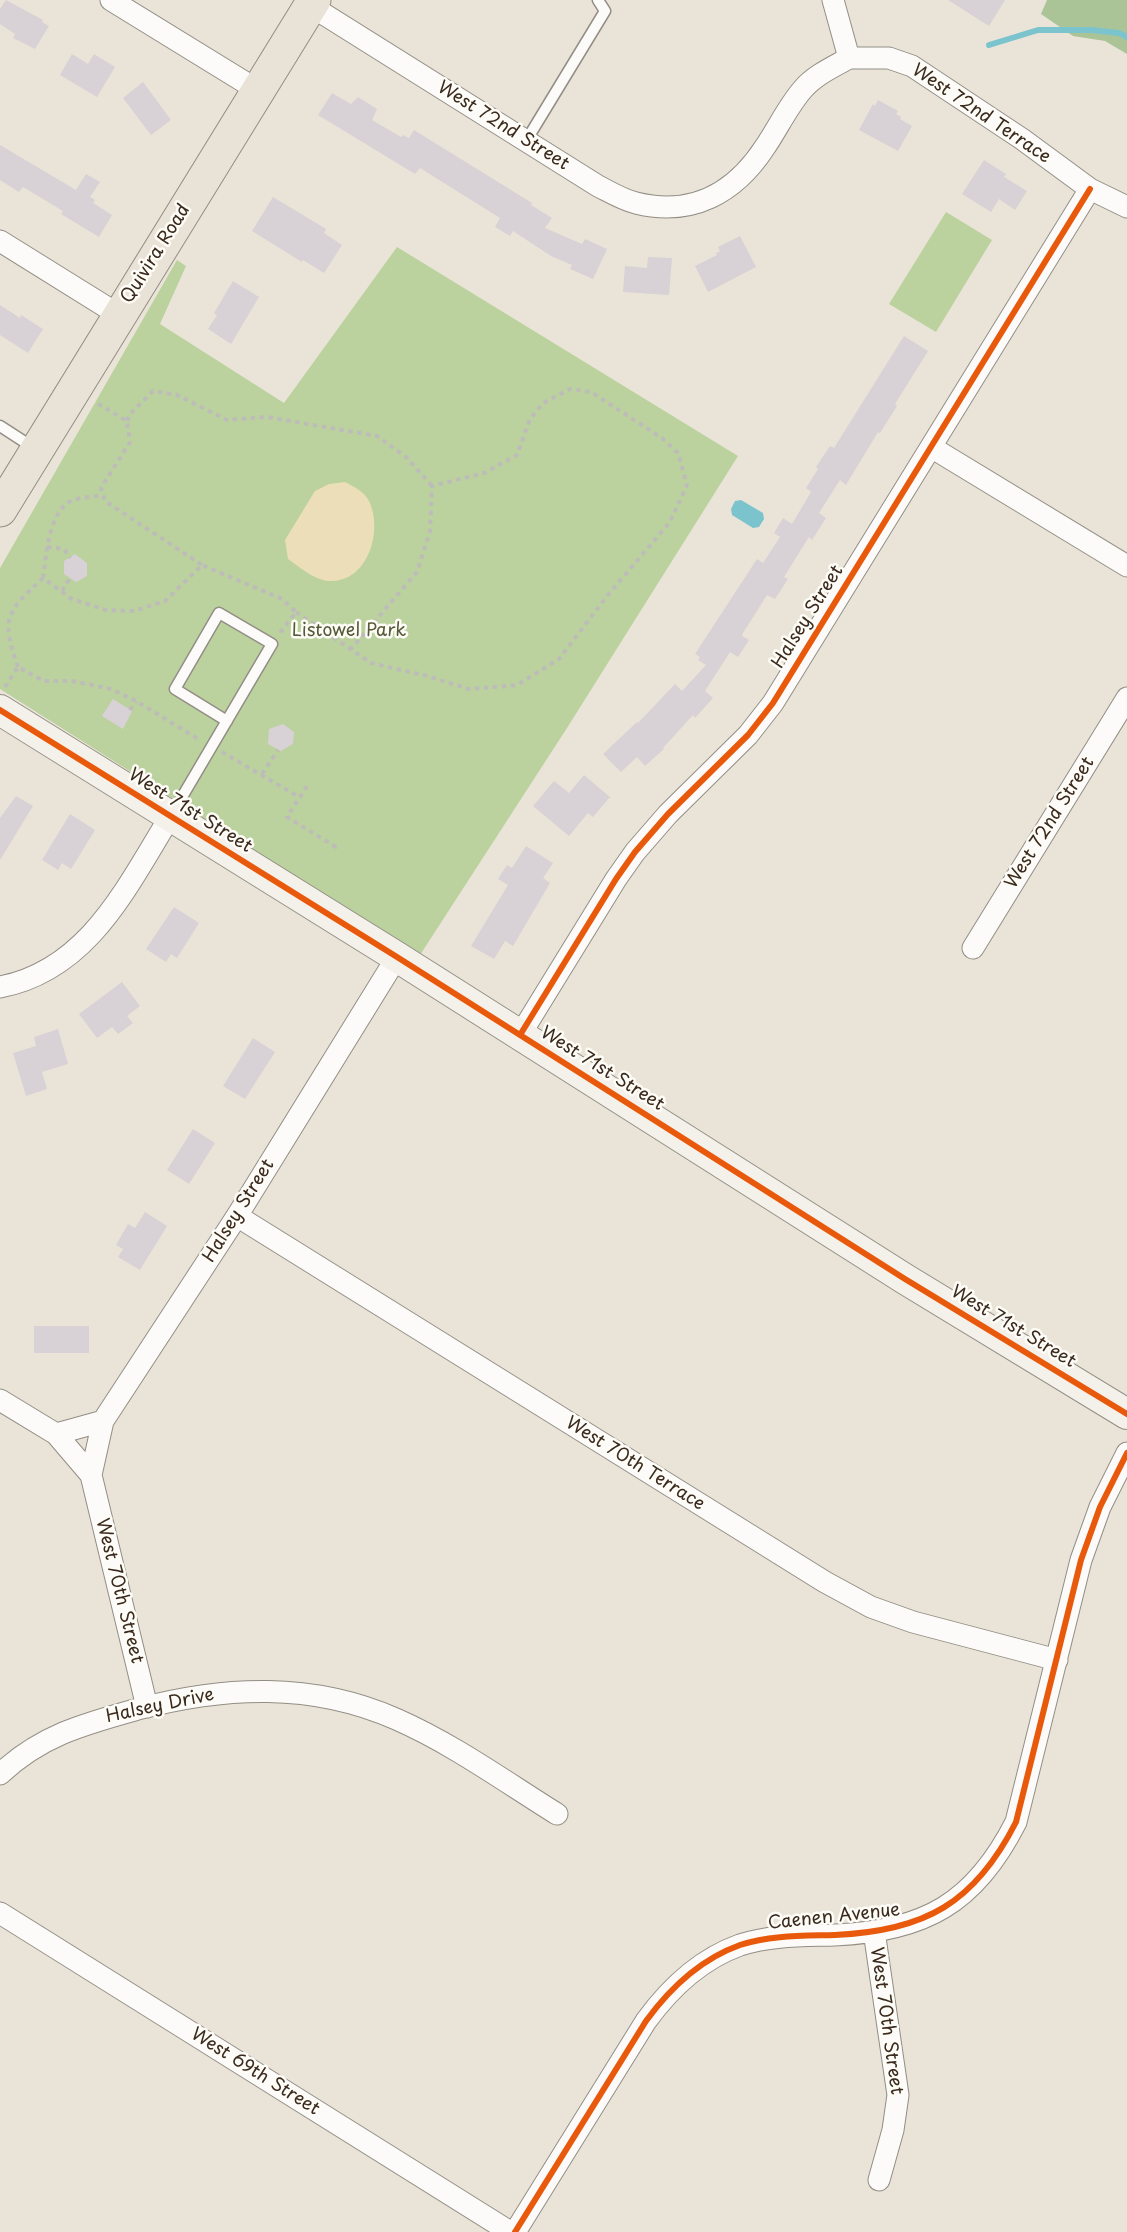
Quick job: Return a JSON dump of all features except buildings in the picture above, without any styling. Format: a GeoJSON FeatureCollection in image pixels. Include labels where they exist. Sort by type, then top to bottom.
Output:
{"type":"FeatureCollection","features":[{"type":"Feature","properties":{"kind":"main road","name":"Quivira Road"},"geometry":{"type":"LineString","coordinates":[[0,508],[312,3]]}},
{"type":"Feature","properties":{"kind":"street"},"geometry":{"type":"LineString","coordinates":[[111,0],[259,91]]}},
{"type":"Feature","properties":{"kind":"street"},"geometry":{"type":"LineString","coordinates":[[833,0],[849,58]]}},
{"type":"Feature","properties":{"kind":"street","name":"West 72nd Street"},"geometry":{"type":"LineString","coordinates":[[312,3],[598,186],[634,203],[662,207],[687,206],[708,200],[731,186],[752,165],[802,89],[818,75],[849,58]]}},
{"type":"Feature","properties":{"kind":"street","name":"West 72nd Terrace"},"geometry":{"type":"LineString","coordinates":[[849,58],[889,58],[912,66],[1022,139],[1090,189],[1127,207]]}},
{"type":"Feature","properties":{"kind":"street","name":"Halsey Street"},"geometry":{"type":"LineString","coordinates":[[520,1035],[635,852],[668,814],[748,735],[773,703],[1090,189]]}},
{"type":"Feature","properties":{"kind":"street"},"geometry":{"type":"LineString","coordinates":[[0,241],[118,315]]}},
{"type":"Feature","properties":{"kind":"street"},"geometry":{"type":"LineString","coordinates":[[931,447],[1127,566]]}},
{"type":"Feature","properties":{"kind":"street","name":"West 72nd Street"},"geometry":{"type":"LineString","coordinates":[[973,948],[1127,698]]}},
{"type":"Feature","properties":{"kind":"street","name":"West 71st Street"},"geometry":{"type":"LineString","coordinates":[[2,699],[170,817],[397,957],[905,1279],[1127,1414]]}},
{"type":"Feature","properties":{"kind":"street"},"geometry":{"type":"LineString","coordinates":[[0,987],[48,970],[78,949],[100,927],[170,817]]}},
{"type":"Feature","properties":{"kind":"street","name":"Halsey Street"},"geometry":{"type":"LineString","coordinates":[[104,1421],[237,1216],[397,957]]}},
{"type":"Feature","properties":{"kind":"street","name":"West 70th Terrace"},"geometry":{"type":"LineString","coordinates":[[237,1216],[825,1582],[871,1606],[913,1622],[1057,1660]]}},
{"type":"Feature","properties":{"kind":"street","name":"West 70th Street"},"geometry":{"type":"LineString","coordinates":[[0,1400],[56,1434],[91,1475],[147,1707]]}},
{"type":"Feature","properties":{"kind":"street"},"geometry":{"type":"LineString","coordinates":[[56,1434],[104,1421]]}},
{"type":"Feature","properties":{"kind":"street","name":"West 70th Street"},"geometry":{"type":"LineString","coordinates":[[91,1475],[104,1421]]}},
{"type":"Feature","properties":{"kind":"street","name":"Caenen Avenue"},"geometry":{"type":"LineString","coordinates":[[515,2232],[646,2021],[661,2000],[688,1974],[716,1956],[750,1943],[777,1937],[838,1935],[902,1927],[931,1916],[982,1876],[1001,1851],[1016,1822],[1081,1560],[1100,1507],[1127,1453]]}},
{"type":"Feature","properties":{"kind":"street","name":"Halsey Drive"},"geometry":{"type":"LineString","coordinates":[[0,1773],[44,1741],[82,1724],[201,1695],[279,1691],[327,1697],[397,1719],[443,1743],[557,1814]]}},
{"type":"Feature","properties":{"kind":"street","name":"West 69th Street"},"geometry":{"type":"LineString","coordinates":[[0,1913],[510,2232]]}},
{"type":"Feature","properties":{"kind":"street","name":"West 70th Street"},"geometry":{"type":"LineString","coordinates":[[874,1931],[898,2095],[893,2130],[879,2180]]}},
{"type":"Feature","properties":{"kind":"lane"},"geometry":{"type":"LineString","coordinates":[[526,141],[605,11],[598,0]]}},
{"type":"Feature","properties":{"kind":"lane"},"geometry":{"type":"LineString","coordinates":[[0,426],[37,450]]}},
{"type":"Feature","properties":{"kind":"lane"},"geometry":{"type":"LineString","coordinates":[[170,817],[227,721],[272,644],[219,613],[174,689],[227,721]]}},
{"type":"Feature","properties":{"kind":"path"},"geometry":{"type":"LineString","coordinates":[[351,649],[417,572],[430,531],[432,486],[406,457],[377,435],[267,417],[227,420],[177,395],[153,391],[130,414],[127,421],[130,442],[101,488],[105,501],[202,565],[282,599],[296,612],[371,663],[469,689],[517,685],[559,659],[607,596],[670,522],[687,484],[678,453],[662,438],[591,392],[570,389],[543,402],[530,419],[517,455],[484,474],[432,486]]}},
{"type":"Feature","properties":{"kind":"path"},"geometry":{"type":"LineString","coordinates":[[98,404],[127,421]]}},
{"type":"Feature","properties":{"kind":"path"},"geometry":{"type":"LineString","coordinates":[[103,495],[70,502],[56,516],[47,547],[43,578],[13,606],[4,620],[6,646],[18,667],[44,681],[72,681],[111,689],[136,701],[130,710]]}},
{"type":"Feature","properties":{"kind":"path"},"geometry":{"type":"LineString","coordinates":[[47,547],[64,549],[70,558]]}},
{"type":"Feature","properties":{"kind":"path"},"geometry":{"type":"LineString","coordinates":[[43,578],[72,598],[106,610],[134,611],[165,601],[202,565]]}},
{"type":"Feature","properties":{"kind":"path"},"geometry":{"type":"LineString","coordinates":[[62,591],[70,578]]}},
{"type":"Feature","properties":{"kind":"path"},"geometry":{"type":"LineString","coordinates":[[272,644],[296,612]]}},
{"type":"Feature","properties":{"kind":"path"},"geometry":{"type":"LineString","coordinates":[[2,699],[18,667]]}},
{"type":"Feature","properties":{"kind":"path"},"geometry":{"type":"LineString","coordinates":[[262,774],[278,750]]}},
{"type":"Feature","properties":{"kind":"path"},"geometry":{"type":"LineString","coordinates":[[308,786],[287,817],[336,847],[338,844]]}},
{"type":"Feature","properties":{"kind":"green space"},"geometry":{"type":"Polygon","coordinates":[[[1047,0],[1127,0],[1127,54],[1105,41],[1073,36],[1041,14],[1047,0]]]}},
{"type":"Feature","properties":{"kind":"green space"},"geometry":{"type":"Polygon","coordinates":[[[946,212],[992,240],[936,332],[889,304],[946,212]]]}},
{"type":"Feature","properties":{"kind":"green space","name":"Listowel Park"},"geometry":{"type":"Polygon","coordinates":[[[397,247],[738,456],[567,728],[420,955],[0,689],[0,568],[177,260],[186,266],[160,324],[284,403],[397,247]]]}},
{"type":"Feature","properties":{"kind":"sand"},"geometry":{"type":"Polygon","coordinates":[[[345,482],[362,492],[369,501],[373,513],[373,539],[370,551],[356,572],[345,578],[327,581],[309,574],[288,559],[285,540],[315,491],[329,484],[345,482]]]}},
{"type":"Feature","properties":{"kind":"water"},"geometry":{"type":"Polygon","coordinates":[[[741,500],[763,513],[764,519],[759,527],[753,528],[732,515],[731,509],[735,501],[741,500]]]}},
{"type":"Feature","properties":{"kind":"waterway"},"geometry":{"type":"LineString","coordinates":[[989,45],[1038,30],[1091,30],[1119,33],[1127,37]]}},
{"type":"Feature","properties":{"kind":"cycle path"},"geometry":{"type":"LineString","coordinates":[[520,1035],[635,852],[668,814],[748,735],[773,703],[1090,189]]}},
{"type":"Feature","properties":{"kind":"cycle path"},"geometry":{"type":"LineString","coordinates":[[0,710],[397,957],[905,1279],[1127,1414]]}},
{"type":"Feature","properties":{"kind":"cycle path"},"geometry":{"type":"LineString","coordinates":[[515,2232],[646,2021],[665,1997],[699,1966],[740,1945],[763,1939],[867,1932],[921,1919],[944,1907],[964,1892],[983,1873],[1016,1822],[1081,1560],[1100,1507],[1127,1453]]}}]}
